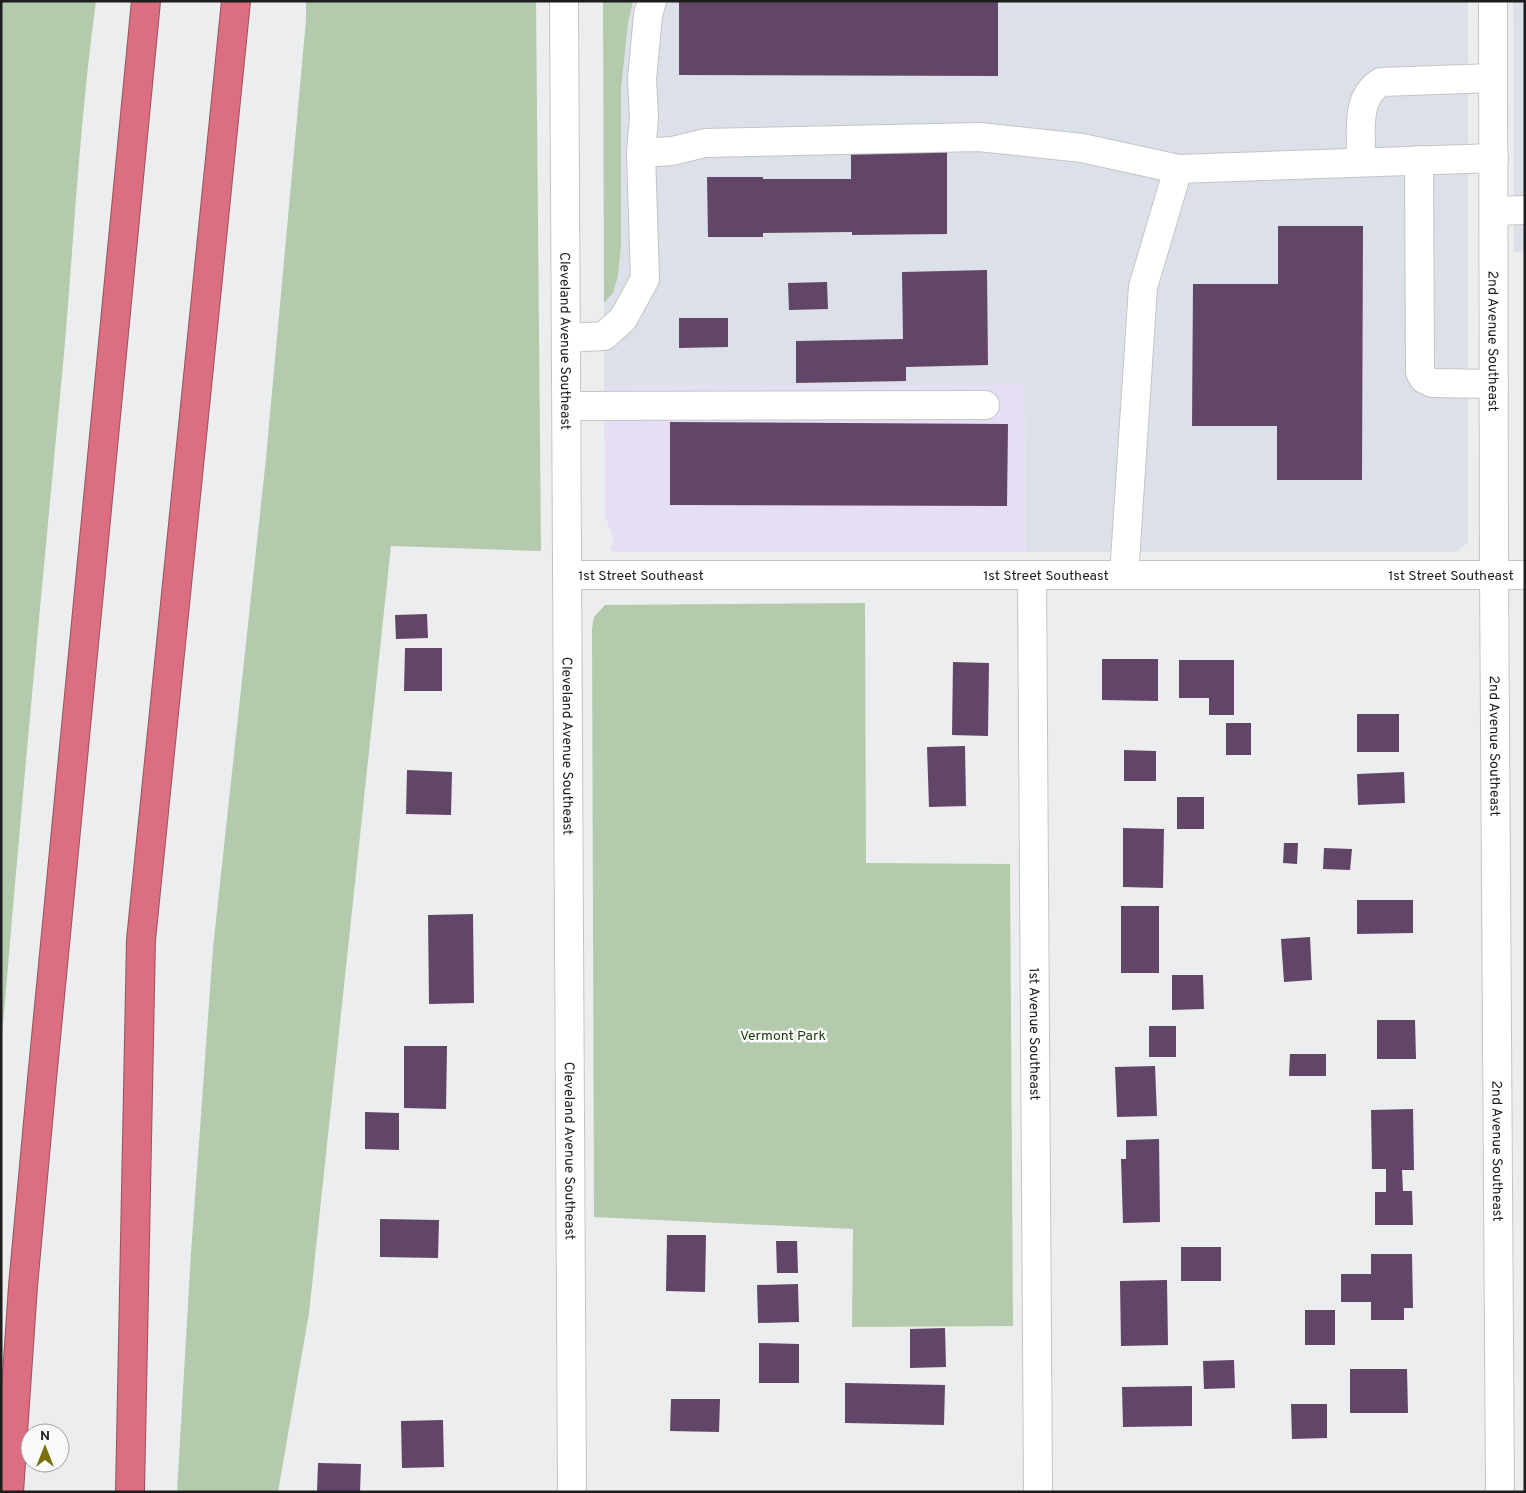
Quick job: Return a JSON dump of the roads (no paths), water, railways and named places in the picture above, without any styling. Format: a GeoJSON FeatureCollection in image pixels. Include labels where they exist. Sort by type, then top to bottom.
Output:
{"type":"FeatureCollection","features":[{"type":"Feature","properties":{"kind":"highway"},"geometry":{"type":"LineString","coordinates":[[9,1492],[42,1079],[146,1]]}},
{"type":"Feature","properties":{"kind":"highway"},"geometry":{"type":"LineString","coordinates":[[130,1492],[141,940],[236,1]]}},
{"type":"Feature","properties":{"kind":"street","name":"Cleveland Avenue Southeast"},"geometry":{"type":"LineString","coordinates":[[564,1],[572,1492]]}},
{"type":"Feature","properties":{"kind":"street"},"geometry":{"type":"LineString","coordinates":[[567,338],[604,336],[623,319],[645,279],[641,153],[644,117],[642,79],[648,15],[652,1]]}},
{"type":"Feature","properties":{"kind":"street","name":"2nd Avenue Southeast"},"geometry":{"type":"LineString","coordinates":[[1493,1],[1494,575],[1500,1492]]}},
{"type":"Feature","properties":{"kind":"street"},"geometry":{"type":"LineString","coordinates":[[1361,162],[1362,105],[1373,87],[1381,82],[1493,78]]}},
{"type":"Feature","properties":{"kind":"street"},"geometry":{"type":"LineString","coordinates":[[641,153],[672,151],[705,143],[978,137],[1082,148],[1178,168],[1494,158]]}},
{"type":"Feature","properties":{"kind":"street"},"geometry":{"type":"LineString","coordinates":[[1419,160],[1420,372],[1424,379],[1432,383],[1494,384]]}},
{"type":"Feature","properties":{"kind":"street"},"geometry":{"type":"LineString","coordinates":[[1124,575],[1142,287],[1178,168]]}},
{"type":"Feature","properties":{"kind":"street"},"geometry":{"type":"LineString","coordinates":[[1494,211],[1525,210]]}},
{"type":"Feature","properties":{"kind":"street"},"geometry":{"type":"LineString","coordinates":[[567,406],[985,405]]}},
{"type":"Feature","properties":{"kind":"street","name":"1st Street Southeast"},"geometry":{"type":"LineString","coordinates":[[567,575],[1525,575]]}},
{"type":"Feature","properties":{"kind":"street","name":"1st Avenue Southeast"},"geometry":{"type":"LineString","coordinates":[[1032,575],[1038,1492]]}},
{"type":"Feature","properties":{"kind":"park label","name":"Vermont Park"},"geometry":{"type":"Point","coordinates":[783,1035]}}]}
